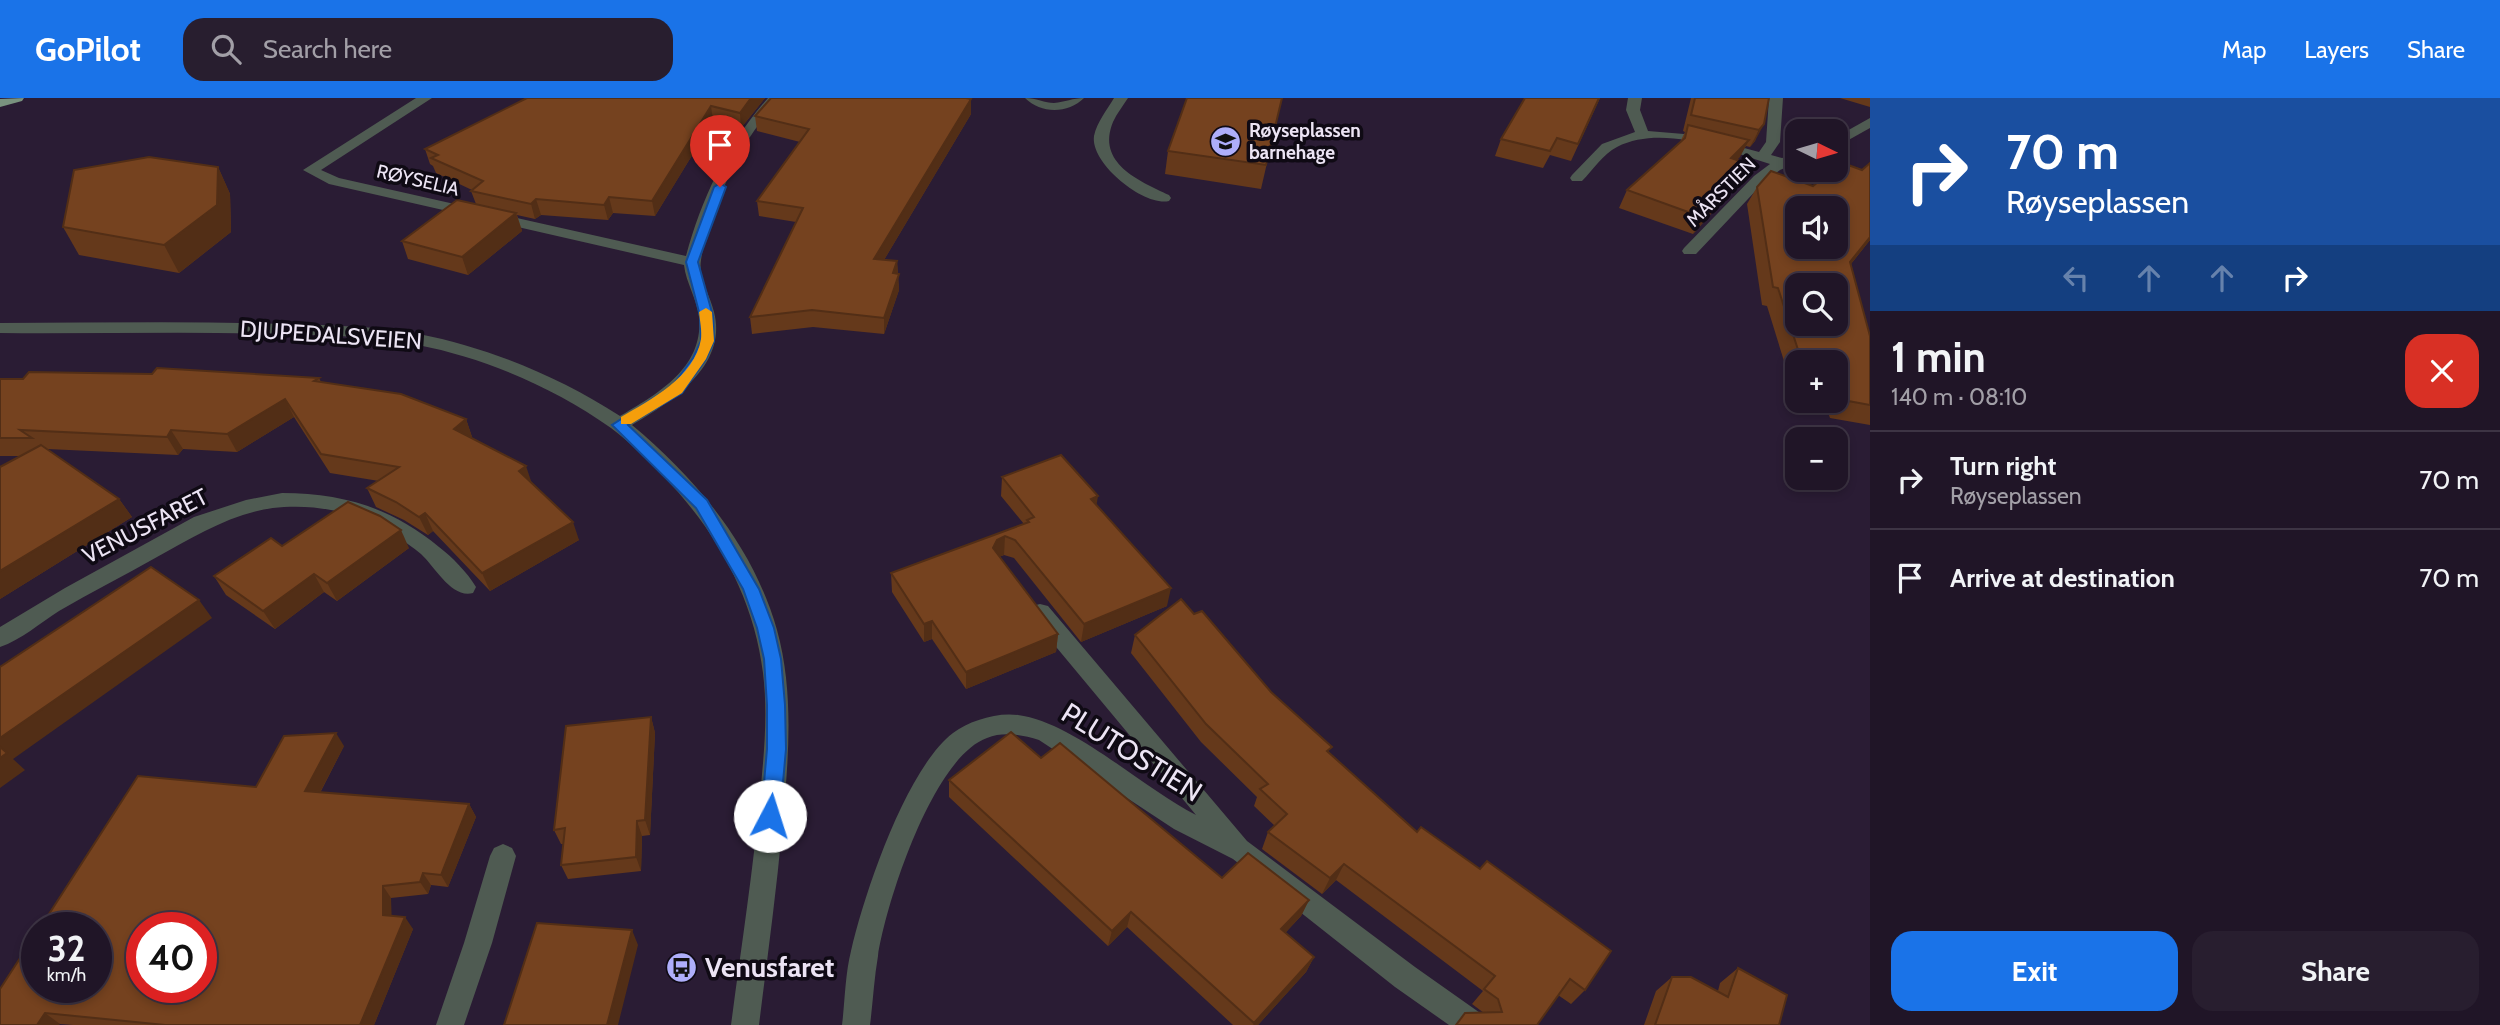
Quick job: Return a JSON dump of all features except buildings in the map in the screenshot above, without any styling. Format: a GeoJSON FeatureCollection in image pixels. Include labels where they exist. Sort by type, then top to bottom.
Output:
{"type":"FeatureCollection","features":[{"type":"Feature","properties":{"kind":"main road"},"geometry":{"type":"LineString","coordinates":[[0,103],[18,98]]}},
{"type":"Feature","properties":{"kind":"street","name":"RØYSELIA"},"geometry":{"type":"LineString","coordinates":[[425,98],[310,170],[334,181],[692,262]]}},
{"type":"Feature","properties":{"kind":"street"},"geometry":{"type":"LineString","coordinates":[[619,425],[677,390],[699,359],[707,341],[707,316],[692,262],[707,217],[746,133],[775,98]]}},
{"type":"Feature","properties":{"kind":"street"},"geometry":{"type":"LineString","coordinates":[[1032,98],[1041,105],[1059,107],[1077,98]]}},
{"type":"Feature","properties":{"kind":"street"},"geometry":{"type":"LineString","coordinates":[[1121,98],[1105,123],[1102,137],[1104,156],[1126,180],[1164,198]]}},
{"type":"Feature","properties":{"kind":"street"},"geometry":{"type":"LineString","coordinates":[[1635,98],[1633,110],[1643,135]]}},
{"type":"Feature","properties":{"kind":"street","name":"MÅRSTIEN"},"geometry":{"type":"LineString","coordinates":[[1763,157],[1773,142],[1776,98]]}},
{"type":"Feature","properties":{"kind":"street"},"geometry":{"type":"LineString","coordinates":[[1848,136],[1870,122]]}},
{"type":"Feature","properties":{"kind":"street","name":"MÅRSTIEN"},"geometry":{"type":"LineString","coordinates":[[1577,178],[1609,145],[1632,136],[1643,135],[1680,137],[1785,160]]}},
{"type":"Feature","properties":{"kind":"street","name":"MÅRSTIEN"},"geometry":{"type":"LineString","coordinates":[[1690,251],[1728,214],[1761,174],[1785,163]]}},
{"type":"Feature","properties":{"kind":"street","name":"DJUPEDALSVEIEN"},"geometry":{"type":"LineString","coordinates":[[0,328],[253,327],[323,330],[420,340],[467,352],[525,373],[619,425],[701,504],[722,535],[751,589],[765,628],[772,659],[776,749],[745,1025]]}},
{"type":"Feature","properties":{"kind":"street","name":"VENUSFARET"},"geometry":{"type":"LineString","coordinates":[[0,638],[46,607],[207,520],[250,505],[309,498],[360,509],[404,528],[444,560],[465,587]]}},
{"type":"Feature","properties":{"kind":"street","name":"PLUTOSTIEN"},"geometry":{"type":"LineString","coordinates":[[1028,596],[1242,851]]}},
{"type":"Feature","properties":{"kind":"street","name":"PLUTOSTIEN"},"geometry":{"type":"LineString","coordinates":[[856,1025],[864,954],[892,860],[925,784],[960,741],[983,728],[1016,724],[1046,732],[1183,821],[1242,851],[1405,977],[1474,1025]]}},
{"type":"Feature","properties":{"kind":"street"},"geometry":{"type":"LineString","coordinates":[[450,1025],[478,943],[503,856]]}},
{"type":"Feature","properties":{"kind":"slow traffic"},"geometry":{"type":"LineString","coordinates":[[626,421],[677,390],[699,359],[707,341],[706,312]]}},
{"type":"Feature","properties":{"kind":"place","name":"Røyseplassen barnehage"},"geometry":{"type":"Point","coordinates":[1226,141]}},
{"type":"Feature","properties":{"kind":"place","name":"Venusfaret"},"geometry":{"type":"Point","coordinates":[682,967]}},
{"type":"Feature","properties":{"kind":"route"},"geometry":{"type":"LineString","coordinates":[[720,187],[692,262],[707,316],[707,341],[699,359],[677,390],[619,425],[701,504],[722,535],[751,589],[765,628],[772,659],[776,705],[776,749],[770,816]]}}]}
